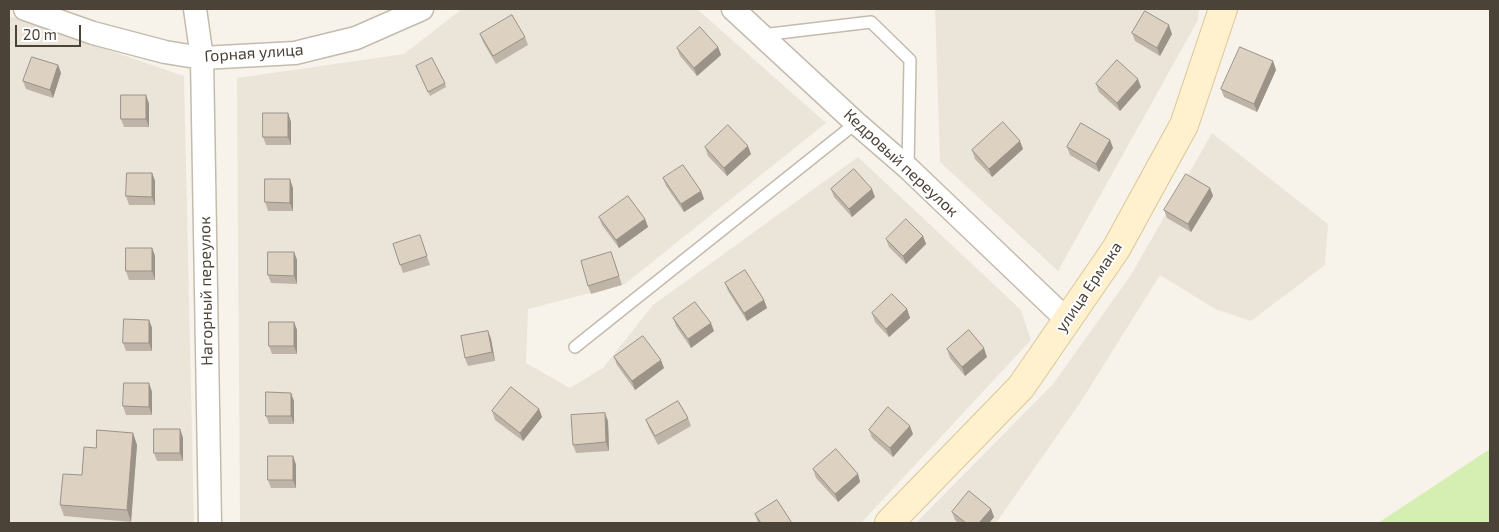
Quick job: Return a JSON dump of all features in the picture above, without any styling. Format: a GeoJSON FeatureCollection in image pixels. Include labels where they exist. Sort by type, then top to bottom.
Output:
{"type":"FeatureCollection","features":[{"type":"Feature","properties":{"kind":"street","name":"Горная улица"},"geometry":{"type":"LineString","coordinates":[[25,9],[93,33],[165,52],[202,58],[295,53],[356,38],[422,9]]}},
{"type":"Feature","properties":{"kind":"street","name":"Нагорный переулок"},"geometry":{"type":"LineString","coordinates":[[195,9],[202,58],[210,523]]}},
{"type":"Feature","properties":{"kind":"street","name":"Кедровый переулок"},"geometry":{"type":"LineString","coordinates":[[733,9],[908,168],[1067,320]]}},
{"type":"Feature","properties":{"kind":"street","name":"улица Ермака"},"geometry":{"type":"LineString","coordinates":[[889,523],[1021,387],[1116,249],[1184,125],[1223,9]]}},
{"type":"Feature","properties":{"kind":"lane"},"geometry":{"type":"LineString","coordinates":[[762,35],[871,22],[910,60],[908,168]]}},
{"type":"Feature","properties":{"kind":"lane"},"geometry":{"type":"LineString","coordinates":[[575,347],[856,122]]}},
{"type":"Feature","properties":{"kind":"shaded area"},"geometry":{"type":"Polygon","coordinates":[[[462,9],[697,9],[826,123],[625,284],[528,309],[526,363],[570,388],[603,368],[653,305],[858,157],[1021,310],[1031,340],[861,523],[240,523],[237,78],[404,54],[462,9]]]}},
{"type":"Feature","properties":{"kind":"shaded area"},"geometry":{"type":"Polygon","coordinates":[[[935,9],[1199,9],[1198,20],[1058,271],[940,162],[935,9]]]}},
{"type":"Feature","properties":{"kind":"shaded area"},"geometry":{"type":"Polygon","coordinates":[[[9,16],[184,76],[194,523],[9,523],[9,16]]]}},
{"type":"Feature","properties":{"kind":"shaded area"},"geometry":{"type":"Polygon","coordinates":[[[1212,133],[1328,224],[1325,265],[1251,321],[1215,309],[1160,275],[1080,403],[996,523],[916,523],[1053,384],[1131,275],[1212,133]]]}},
{"type":"Feature","properties":{"kind":"green space"},"geometry":{"type":"Polygon","coordinates":[[[1490,449],[1490,523],[1378,523],[1490,449]]]}},
{"type":"Feature","properties":{"kind":"building"},"geometry":{"type":"Polygon","coordinates":[[[1145,11],[1169,25],[1157,48],[1132,33],[1145,11]]]}},
{"type":"Feature","properties":{"kind":"building"},"geometry":{"type":"Polygon","coordinates":[[[512,15],[525,37],[493,56],[480,34],[512,15]]]}},
{"type":"Feature","properties":{"kind":"building"},"geometry":{"type":"Polygon","coordinates":[[[700,27],[718,47],[694,68],[677,48],[700,27]]]}},
{"type":"Feature","properties":{"kind":"building"},"geometry":{"type":"Polygon","coordinates":[[[1240,47],[1273,61],[1254,104],[1221,89],[1240,47]]]}},
{"type":"Feature","properties":{"kind":"building"},"geometry":{"type":"Polygon","coordinates":[[[32,57],[58,65],[50,90],[23,81],[32,57]]]}},
{"type":"Feature","properties":{"kind":"building"},"geometry":{"type":"Polygon","coordinates":[[[432,58],[445,83],[428,92],[416,66],[432,58]]]}},
{"type":"Feature","properties":{"kind":"building"},"geometry":{"type":"Polygon","coordinates":[[[1117,60],[1138,79],[1117,103],[1096,84],[1117,60]]]}},
{"type":"Feature","properties":{"kind":"building"},"geometry":{"type":"Polygon","coordinates":[[[121,95],[146,95],[146,119],[121,119],[121,95]]]}},
{"type":"Feature","properties":{"kind":"building"},"geometry":{"type":"Polygon","coordinates":[[[263,113],[288,113],[288,137],[263,137],[263,113]]]}},
{"type":"Feature","properties":{"kind":"building"},"geometry":{"type":"Polygon","coordinates":[[[1003,122],[1020,141],[989,169],[972,150],[1003,122]]]}},
{"type":"Feature","properties":{"kind":"building"},"geometry":{"type":"Polygon","coordinates":[[[1081,123],[1110,140],[1096,164],[1067,147],[1081,123]]]}},
{"type":"Feature","properties":{"kind":"building"},"geometry":{"type":"Polygon","coordinates":[[[728,125],[748,146],[724,168],[705,147],[728,125]]]}},
{"type":"Feature","properties":{"kind":"building"},"geometry":{"type":"Polygon","coordinates":[[[683,165],[701,191],[681,204],[663,178],[683,165]]]}},
{"type":"Feature","properties":{"kind":"building"},"geometry":{"type":"Polygon","coordinates":[[[854,169],[872,189],[849,209],[831,189],[854,169]]]}},
{"type":"Feature","properties":{"kind":"building"},"geometry":{"type":"Polygon","coordinates":[[[127,173],[152,173],[152,197],[126,196],[127,173]]]}},
{"type":"Feature","properties":{"kind":"building"},"geometry":{"type":"Polygon","coordinates":[[[1186,174],[1210,188],[1188,224],[1164,210],[1186,174]]]}},
{"type":"Feature","properties":{"kind":"building"},"geometry":{"type":"Polygon","coordinates":[[[265,179],[290,179],[290,203],[265,202],[265,179]]]}},
{"type":"Feature","properties":{"kind":"building"},"geometry":{"type":"Polygon","coordinates":[[[628,196],[645,219],[616,240],[599,217],[628,196]]]}},
{"type":"Feature","properties":{"kind":"building"},"geometry":{"type":"Polygon","coordinates":[[[906,219],[923,236],[903,256],[886,239],[906,219]]]}},
{"type":"Feature","properties":{"kind":"building"},"geometry":{"type":"Polygon","coordinates":[[[420,235],[427,256],[400,265],[393,244],[420,235]]]}},
{"type":"Feature","properties":{"kind":"building"},"geometry":{"type":"Polygon","coordinates":[[[126,248],[152,248],[152,271],[126,271],[126,248]]]}},
{"type":"Feature","properties":{"kind":"building"},"geometry":{"type":"Polygon","coordinates":[[[268,252],[294,252],[294,276],[268,275],[268,252]]]}},
{"type":"Feature","properties":{"kind":"building"},"geometry":{"type":"Polygon","coordinates":[[[611,252],[619,276],[588,286],[581,261],[611,252]]]}},
{"type":"Feature","properties":{"kind":"building"},"geometry":{"type":"Polygon","coordinates":[[[745,270],[764,300],[744,313],[725,283],[745,270]]]}},
{"type":"Feature","properties":{"kind":"building"},"geometry":{"type":"Polygon","coordinates":[[[892,294],[907,309],[886,329],[872,313],[892,294]]]}},
{"type":"Feature","properties":{"kind":"building"},"geometry":{"type":"Polygon","coordinates":[[[695,302],[711,323],[688,339],[673,318],[695,302]]]}},
{"type":"Feature","properties":{"kind":"building"},"geometry":{"type":"Polygon","coordinates":[[[124,319],[149,320],[149,343],[123,343],[124,319]]]}},
{"type":"Feature","properties":{"kind":"building"},"geometry":{"type":"Polygon","coordinates":[[[269,322],[294,322],[294,346],[269,346],[269,322]]]}},
{"type":"Feature","properties":{"kind":"building"},"geometry":{"type":"Polygon","coordinates":[[[969,330],[984,348],[962,367],[947,349],[969,330]]]}},
{"type":"Feature","properties":{"kind":"building"},"geometry":{"type":"Polygon","coordinates":[[[488,331],[492,352],[465,358],[461,336],[488,331]]]}},
{"type":"Feature","properties":{"kind":"building"},"geometry":{"type":"Polygon","coordinates":[[[643,336],[661,360],[632,381],[614,357],[643,336]]]}},
{"type":"Feature","properties":{"kind":"building"},"geometry":{"type":"Polygon","coordinates":[[[124,383],[149,383],[149,407],[123,406],[124,383]]]}},
{"type":"Feature","properties":{"kind":"building"},"geometry":{"type":"Polygon","coordinates":[[[511,387],[539,409],[520,433],[492,411],[511,387]]]}},
{"type":"Feature","properties":{"kind":"building"},"geometry":{"type":"Polygon","coordinates":[[[266,392],[291,393],[291,416],[266,416],[266,392]]]}},
{"type":"Feature","properties":{"kind":"building"},"geometry":{"type":"Polygon","coordinates":[[[678,401],[688,418],[655,436],[646,420],[678,401]]]}},
{"type":"Feature","properties":{"kind":"building"},"geometry":{"type":"Polygon","coordinates":[[[888,407],[910,426],[890,448],[869,430],[888,407]]]}},
{"type":"Feature","properties":{"kind":"building"},"geometry":{"type":"Polygon","coordinates":[[[605,413],[606,442],[573,445],[571,415],[605,413]]]}},
{"type":"Feature","properties":{"kind":"building"},"geometry":{"type":"Polygon","coordinates":[[[154,429],[180,429],[180,453],[154,453],[154,429]]]}},
{"type":"Feature","properties":{"kind":"building"},"geometry":{"type":"Polygon","coordinates":[[[97,430],[133,433],[127,510],[60,505],[63,474],[82,475],[84,447],[96,448],[97,430]]]}},
{"type":"Feature","properties":{"kind":"building"},"geometry":{"type":"Polygon","coordinates":[[[836,449],[858,474],[835,494],[813,469],[836,449]]]}},
{"type":"Feature","properties":{"kind":"building"},"geometry":{"type":"Polygon","coordinates":[[[268,456],[293,456],[293,480],[268,480],[268,456]]]}},
{"type":"Feature","properties":{"kind":"building"},"geometry":{"type":"Polygon","coordinates":[[[969,491],[991,509],[979,523],[966,523],[952,512],[969,491]]]}},
{"type":"Feature","properties":{"kind":"building"},"geometry":{"type":"Polygon","coordinates":[[[777,500],[792,523],[761,523],[755,514],[777,500]]]}}]}
